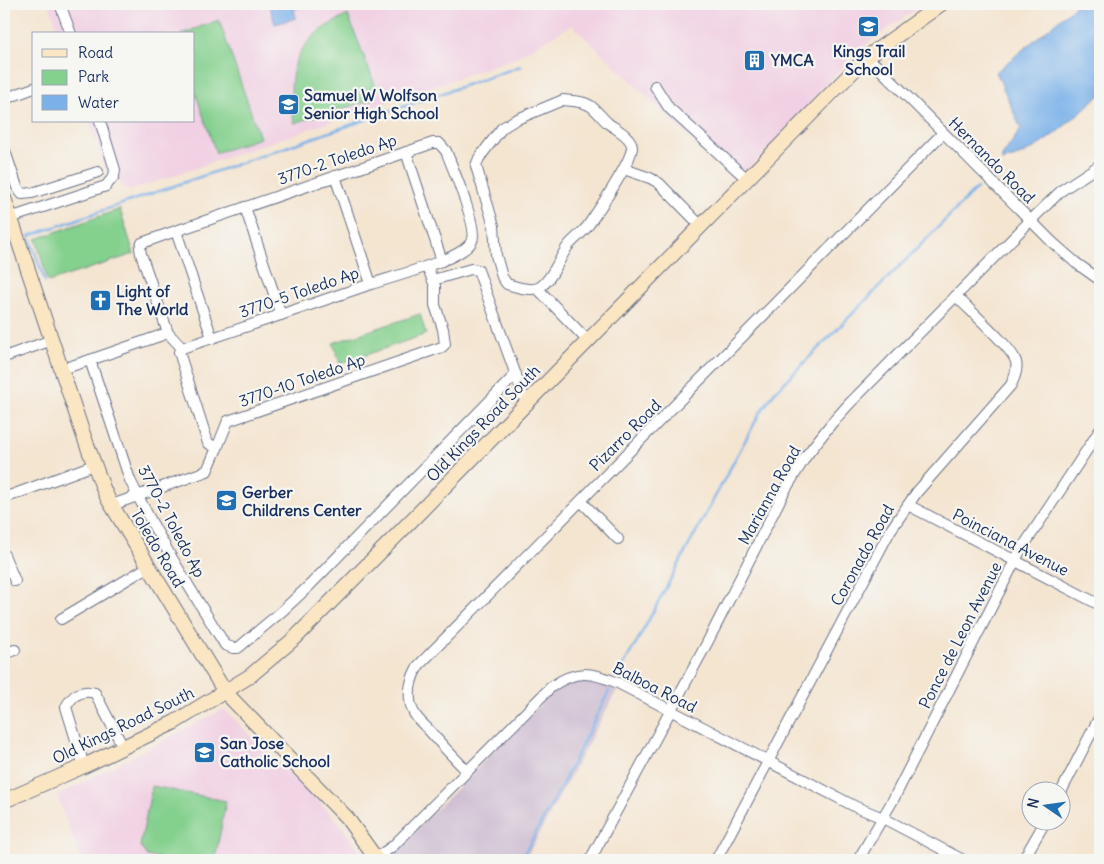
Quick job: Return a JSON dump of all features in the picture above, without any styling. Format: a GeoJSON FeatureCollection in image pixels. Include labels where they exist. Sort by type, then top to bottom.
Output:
{"type":"FeatureCollection","features":[{"type":"Feature","properties":{"kind":"street"},"geometry":{"type":"LineString","coordinates":[[60,4],[70,32]]}},
{"type":"Feature","properties":{"kind":"street","name":"Old Kings Road South"},"geometry":{"type":"LineString","coordinates":[[4,801],[84,766],[175,722],[250,676],[295,638],[866,58],[941,4]]}},
{"type":"Feature","properties":{"kind":"street","name":"Hernando Road"},"geometry":{"type":"LineString","coordinates":[[866,58],[876,64],[1076,263],[1100,280]]}},
{"type":"Feature","properties":{"kind":"street"},"geometry":{"type":"LineString","coordinates":[[655,86],[669,108],[747,179]]}},
{"type":"Feature","properties":{"kind":"street"},"geometry":{"type":"LineString","coordinates":[[4,99],[32,89]]}},
{"type":"Feature","properties":{"kind":"street"},"geometry":{"type":"LineString","coordinates":[[563,100],[583,103],[591,106],[603,119],[628,138],[632,147],[624,169],[586,228],[568,246],[545,284],[538,289],[532,289],[507,284],[502,277],[495,249],[494,226],[476,166],[478,158],[502,128],[555,102],[563,100]]}},
{"type":"Feature","properties":{"kind":"street"},"geometry":{"type":"LineString","coordinates":[[10,218],[106,186],[110,183],[115,170],[114,162],[100,122]]}},
{"type":"Feature","properties":{"kind":"street","name":"Pizarro Road"},"geometry":{"type":"LineString","coordinates":[[467,771],[414,714],[410,698],[410,687],[415,671],[422,661],[943,132]]}},
{"type":"Feature","properties":{"kind":"street","name":"3770-2 Toledo Ap"},"geometry":{"type":"LineString","coordinates":[[168,333],[141,254],[140,248],[142,243],[433,143],[439,143],[446,151],[473,227],[474,236],[466,248],[442,261]]}},
{"type":"Feature","properties":{"kind":"street"},"geometry":{"type":"LineString","coordinates":[[4,148],[17,187],[22,194],[32,193],[98,172]]}},
{"type":"Feature","properties":{"kind":"street"},"geometry":{"type":"LineString","coordinates":[[406,152],[442,261],[427,266]]}},
{"type":"Feature","properties":{"kind":"street","name":"Marianna Road"},"geometry":{"type":"LineString","coordinates":[[590,860],[764,534],[785,490],[806,456],[849,404],[1031,220],[1062,190],[1100,164]]}},
{"type":"Feature","properties":{"kind":"street"},"geometry":{"type":"LineString","coordinates":[[624,169],[659,183],[701,226]]}},
{"type":"Feature","properties":{"kind":"street"},"geometry":{"type":"LineString","coordinates":[[335,176],[371,284]]}},
{"type":"Feature","properties":{"kind":"street","name":"Toledo Road"},"geometry":{"type":"LineString","coordinates":[[4,202],[102,488],[225,692],[347,818],[376,859]]}},
{"type":"Feature","properties":{"kind":"street"},"geometry":{"type":"LineString","coordinates":[[245,207],[281,314]]}},
{"type":"Feature","properties":{"kind":"street"},"geometry":{"type":"LineString","coordinates":[[176,231],[212,338]]}},
{"type":"Feature","properties":{"kind":"street","name":"3770-5 Toledo Ap"},"geometry":{"type":"LineString","coordinates":[[182,348],[427,266]]}},
{"type":"Feature","properties":{"kind":"street","name":"3770-10 Toledo Ap"},"geometry":{"type":"LineString","coordinates":[[217,448],[228,421],[442,347],[445,344],[443,329],[435,304],[433,280],[427,266]]}},
{"type":"Feature","properties":{"kind":"street"},"geometry":{"type":"LineString","coordinates":[[433,280],[471,269],[478,270],[526,403]]}},
{"type":"Feature","properties":{"kind":"street"},"geometry":{"type":"LineString","coordinates":[[538,289],[588,341]]}},
{"type":"Feature","properties":{"kind":"street","name":"Coronado Road"},"geometry":{"type":"LineString","coordinates":[[716,860],[890,532],[917,492],[1011,385],[1015,377],[1016,363],[1009,350],[956,296]]}},
{"type":"Feature","properties":{"kind":"street"},"geometry":{"type":"LineString","coordinates":[[62,369],[168,333],[182,348],[179,352],[208,443],[217,448],[207,471],[112,505]]}},
{"type":"Feature","properties":{"kind":"street"},"geometry":{"type":"LineString","coordinates":[[4,357],[52,340]]}},
{"type":"Feature","properties":{"kind":"street","name":"3770-2 Toledo Ap"},"geometry":{"type":"LineString","coordinates":[[90,360],[137,496],[225,645],[233,648],[238,648],[281,612],[310,584],[516,374]]}},
{"type":"Feature","properties":{"kind":"street","name":"Ponce de Leon Avenue"},"geometry":{"type":"LineString","coordinates":[[858,860],[883,818],[1015,561],[1100,430]]}},
{"type":"Feature","properties":{"kind":"street"},"geometry":{"type":"LineString","coordinates":[[4,498],[94,464]]}},
{"type":"Feature","properties":{"kind":"street"},"geometry":{"type":"LineString","coordinates":[[581,501],[618,539]]}},
{"type":"Feature","properties":{"kind":"street","name":"Poinciana Avenue"},"geometry":{"type":"LineString","coordinates":[[908,505],[1100,605]]}},
{"type":"Feature","properties":{"kind":"street"},"geometry":{"type":"LineString","coordinates":[[4,554],[15,581]]}},
{"type":"Feature","properties":{"kind":"street"},"geometry":{"type":"LineString","coordinates":[[61,618],[148,567]]}},
{"type":"Feature","properties":{"kind":"street"},"geometry":{"type":"LineString","coordinates":[[4,654],[15,650]]}},
{"type":"Feature","properties":{"kind":"street","name":"Balboa Road"},"geometry":{"type":"LineString","coordinates":[[376,859],[393,846],[550,687],[565,678],[587,673],[618,683],[856,807],[883,818],[963,860]]}},
{"type":"Feature","properties":{"kind":"street"},"geometry":{"type":"LineString","coordinates":[[84,766],[66,707],[70,700],[81,692],[95,693],[123,747]]}},
{"type":"Feature","properties":{"kind":"street"},"geometry":{"type":"LineString","coordinates":[[1065,782],[1100,716]]}},
{"type":"Feature","properties":{"kind":"street"},"geometry":{"type":"LineString","coordinates":[[1023,860],[1039,832]]}},
{"type":"Feature","properties":{"kind":"shaded area"},"geometry":{"type":"Polygon","coordinates":[[[49,4],[923,4],[859,49],[737,182],[572,25],[515,58],[129,191],[107,171],[89,122],[195,122],[195,32],[58,32],[49,4]]]}},
{"type":"Feature","properties":{"kind":"shaded area"},"geometry":{"type":"Polygon","coordinates":[[[591,677],[618,688],[525,860],[386,860],[558,686],[591,677]]]}},
{"type":"Feature","properties":{"kind":"shaded area","name":"San Jose Catholic School"},"geometry":{"type":"Polygon","coordinates":[[[224,709],[338,821],[366,860],[81,860],[57,796],[224,709]]]}},
{"type":"Feature","properties":{"kind":"green space"},"geometry":{"type":"Polygon","coordinates":[[[348,15],[377,90],[372,100],[294,123],[291,84],[296,61],[310,40],[324,28],[348,15]]]}},
{"type":"Feature","properties":{"kind":"green space"},"geometry":{"type":"Polygon","coordinates":[[[219,20],[260,138],[216,153],[195,92],[195,32],[186,32],[219,20]]]}},
{"type":"Feature","properties":{"kind":"green space"},"geometry":{"type":"Polygon","coordinates":[[[120,209],[134,254],[48,282],[36,239],[120,209]]]}},
{"type":"Feature","properties":{"kind":"green space"},"geometry":{"type":"Polygon","coordinates":[[[420,314],[426,334],[340,364],[333,343],[420,314]]]}},
{"type":"Feature","properties":{"kind":"green space"},"geometry":{"type":"Polygon","coordinates":[[[152,786],[226,801],[215,860],[169,860],[147,856],[140,846],[152,786]]]}},
{"type":"Feature","properties":{"kind":"water"},"geometry":{"type":"Polygon","coordinates":[[[269,4],[307,5],[294,9],[296,18],[275,24],[269,4]]]}},
{"type":"Feature","properties":{"kind":"water"},"geometry":{"type":"Polygon","coordinates":[[[1078,4],[1100,4],[1100,95],[1042,143],[1016,157],[1002,161],[1002,156],[1021,129],[996,72],[1078,4]]]}},
{"type":"Feature","properties":{"kind":"waterway"},"geometry":{"type":"LineString","coordinates":[[45,281],[29,236],[521,66]]}},
{"type":"Feature","properties":{"kind":"waterway"},"geometry":{"type":"LineString","coordinates":[[620,671],[760,413],[774,393],[977,188]]}},
{"type":"Feature","properties":{"kind":"waterway"},"geometry":{"type":"LineString","coordinates":[[521,860],[561,787],[609,691]]}},
{"type":"Feature","properties":{"kind":"place","name":"Kings Trail School"},"geometry":{"type":"Point","coordinates":[869,27]}},
{"type":"Feature","properties":{"kind":"place","name":"YMCA"},"geometry":{"type":"Point","coordinates":[755,60]}},
{"type":"Feature","properties":{"kind":"place","name":"Samuel W Wolfson Senior High School"},"geometry":{"type":"Point","coordinates":[288,104]}},
{"type":"Feature","properties":{"kind":"place","name":"Light of The World"},"geometry":{"type":"Point","coordinates":[100,300]}},
{"type":"Feature","properties":{"kind":"place","name":"Gerber Childrens Center"},"geometry":{"type":"Point","coordinates":[226,501]}},
{"type":"Feature","properties":{"kind":"place","name":"San Jose Catholic School"},"geometry":{"type":"Point","coordinates":[204,752]}}]}
